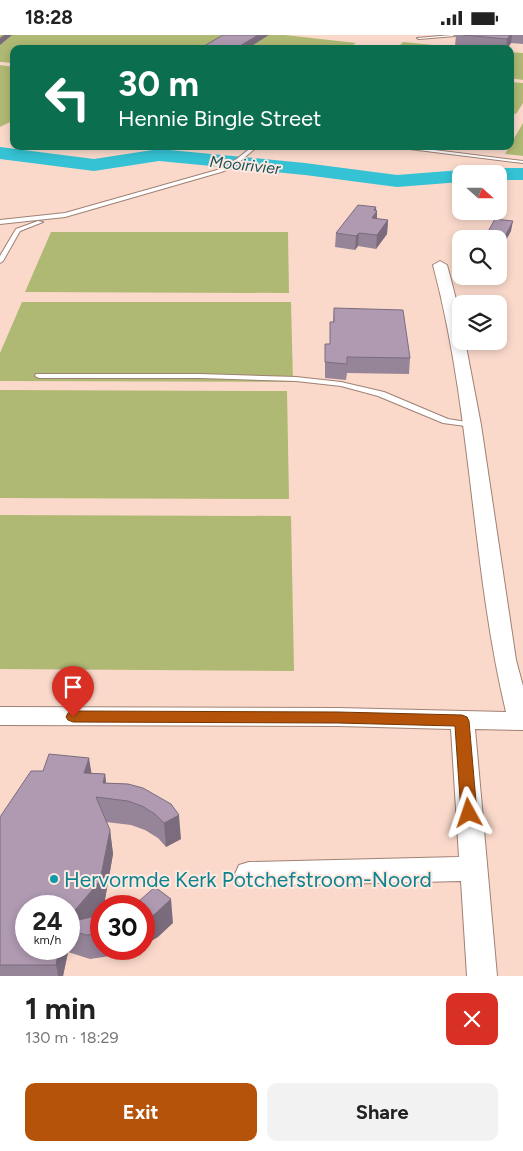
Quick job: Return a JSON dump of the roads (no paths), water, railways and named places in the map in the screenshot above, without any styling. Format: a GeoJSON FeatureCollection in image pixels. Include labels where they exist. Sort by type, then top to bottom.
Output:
{"type":"FeatureCollection","features":[{"type":"Feature","properties":{"kind":"street"},"geometry":{"type":"LineString","coordinates":[[0,716],[338,717],[522,721],[505,660],[473,425],[450,301],[440,265]]}},
{"type":"Feature","properties":{"kind":"street"},"geometry":{"type":"LineString","coordinates":[[462,721],[482,976]]}},
{"type":"Feature","properties":{"kind":"street"},"geometry":{"type":"LineString","coordinates":[[249,874],[474,869]]}},
{"type":"Feature","properties":{"kind":"lane"},"geometry":{"type":"LineString","coordinates":[[419,38],[452,35],[457,39]]}},
{"type":"Feature","properties":{"kind":"lane"},"geometry":{"type":"LineString","coordinates":[[0,222],[47,218],[99,206],[230,167],[251,150]]}},
{"type":"Feature","properties":{"kind":"lane"},"geometry":{"type":"LineString","coordinates":[[420,150],[523,163]]}},
{"type":"Feature","properties":{"kind":"lane"},"geometry":{"type":"LineString","coordinates":[[0,261],[18,230],[47,218]]}},
{"type":"Feature","properties":{"kind":"lane"},"geometry":{"type":"LineString","coordinates":[[39,376],[200,375],[296,379],[341,384],[389,396],[446,421],[473,425]]}},
{"type":"Feature","properties":{"kind":"waterway","name":"Mooirivier"},"geometry":{"type":"LineString","coordinates":[[0,153],[94,165],[159,155],[305,169],[397,181],[452,177]]}},
{"type":"Feature","properties":{"kind":"waterway","name":"Mooirivier"},"geometry":{"type":"LineString","coordinates":[[508,174],[523,174]]}},
{"type":"Feature","properties":{"kind":"place","name":"Hervormde Kerk Potchefstroom-Noord"},"geometry":{"type":"Point","coordinates":[54,879]}}]}
